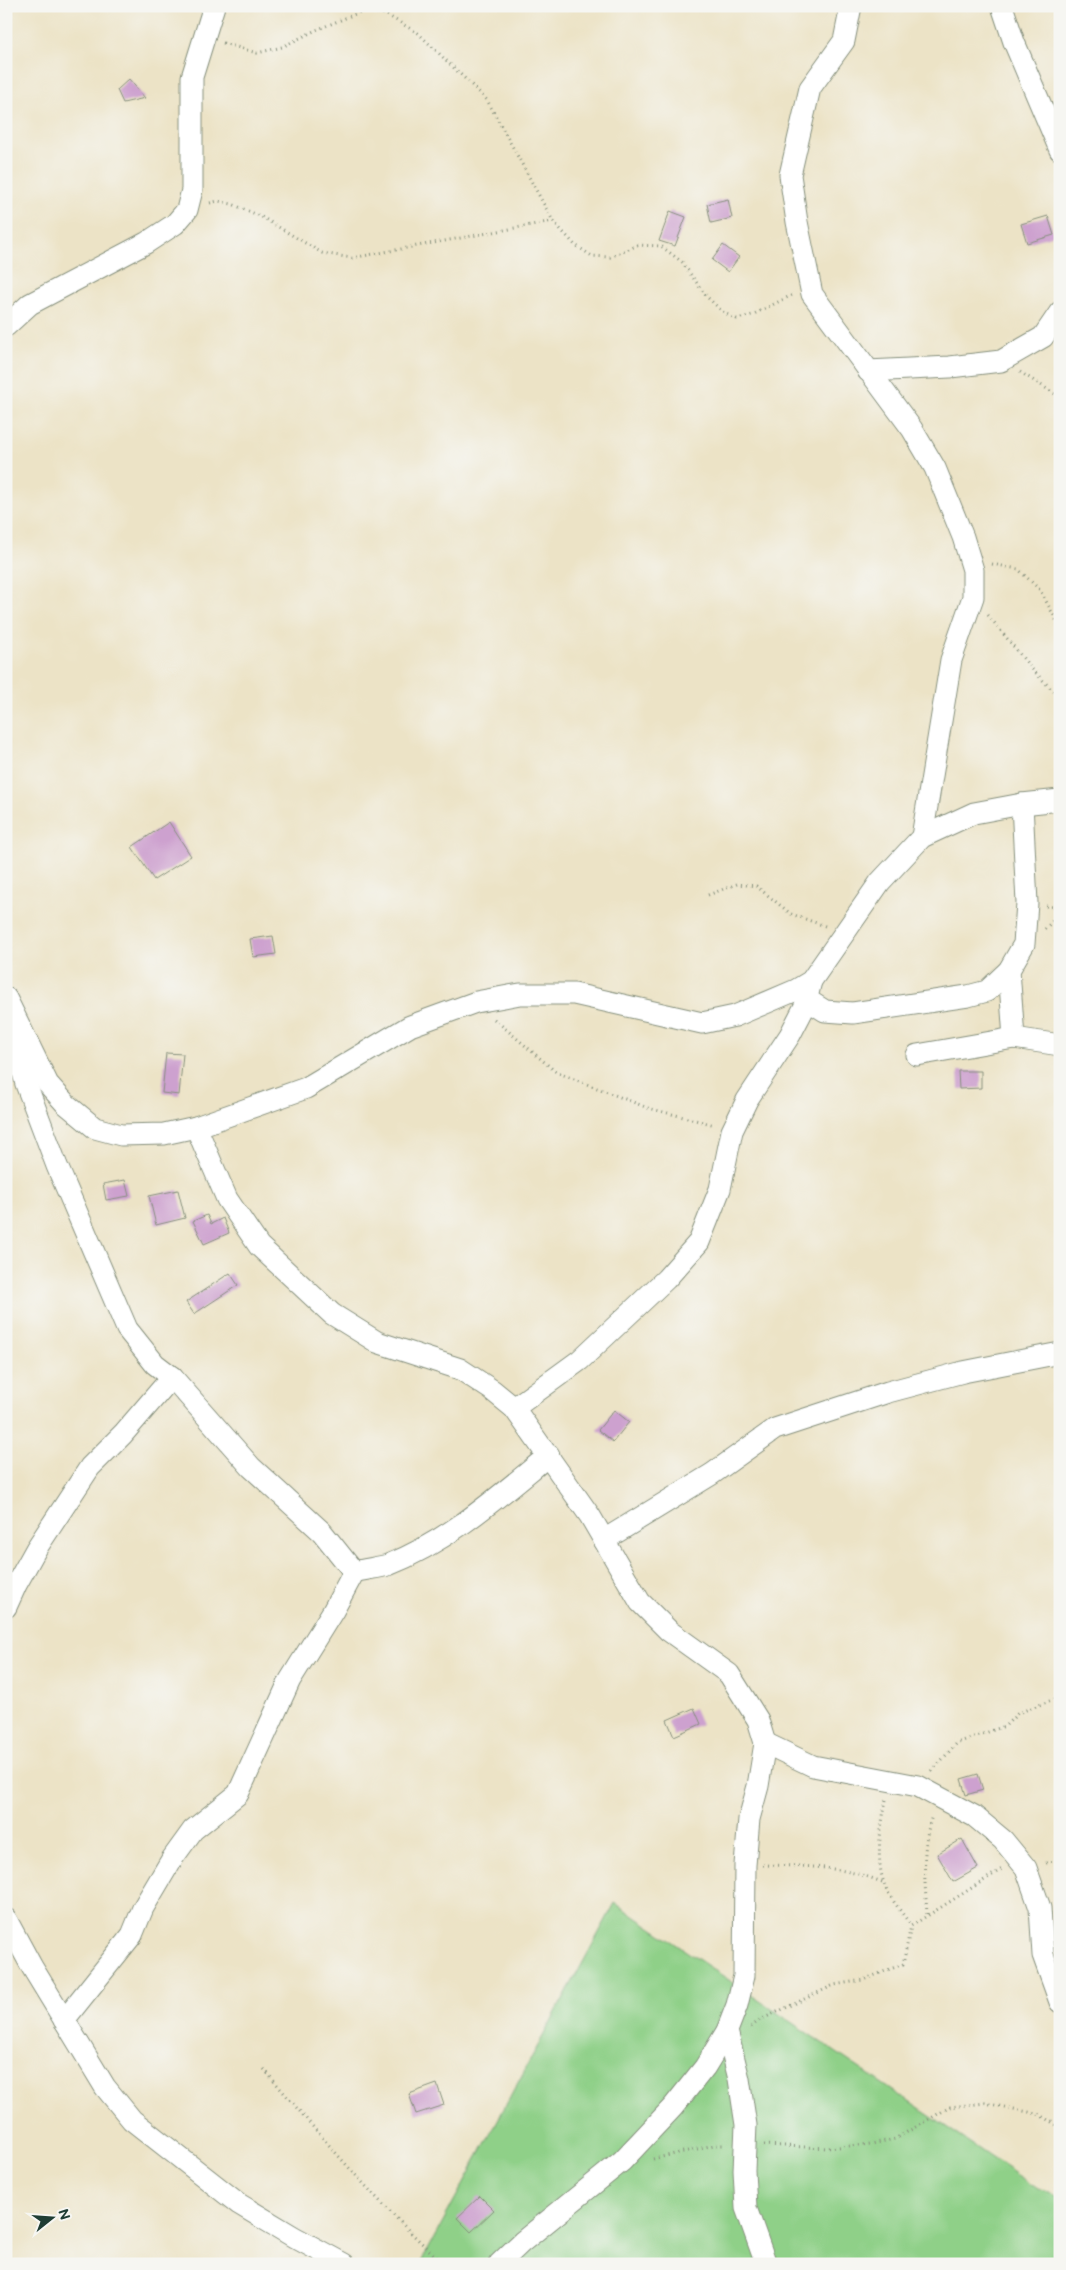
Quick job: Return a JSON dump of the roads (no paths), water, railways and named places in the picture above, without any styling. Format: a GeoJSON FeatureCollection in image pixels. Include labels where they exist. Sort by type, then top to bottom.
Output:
{"type":"FeatureCollection","features":[{"type":"Feature","properties":{"kind":"street"},"geometry":{"type":"LineString","coordinates":[[6,326],[30,304],[146,243],[175,224],[187,210],[192,190],[192,77],[214,6]]}},
{"type":"Feature","properties":{"kind":"street"},"geometry":{"type":"LineString","coordinates":[[851,6],[844,41],[810,88],[790,175],[797,222],[812,294],[912,429],[935,468],[963,537],[972,570],[973,598],[951,660],[922,837]]}},
{"type":"Feature","properties":{"kind":"street"},"geometry":{"type":"LineString","coordinates":[[1002,6],[1014,42],[1060,150]]}},
{"type":"Feature","properties":{"kind":"street"},"geometry":{"type":"LineString","coordinates":[[868,371],[950,367],[1001,360],[1043,337],[1060,312]]}},
{"type":"Feature","properties":{"kind":"street"},"geometry":{"type":"LineString","coordinates":[[514,1408],[580,1360],[666,1279],[699,1242],[720,1189],[732,1131],[746,1100],[790,1035],[806,1006],[809,990],[880,882],[922,837],[974,813],[1022,804],[1060,800]]}},
{"type":"Feature","properties":{"kind":"street"},"geometry":{"type":"LineString","coordinates":[[809,990],[826,1011],[852,1013],[968,996],[987,991],[1009,970],[1024,944],[1027,903],[1022,804]]}},
{"type":"Feature","properties":{"kind":"street"},"geometry":{"type":"LineString","coordinates":[[1009,970],[1014,1038]]}},
{"type":"Feature","properties":{"kind":"street"},"geometry":{"type":"LineString","coordinates":[[6,998],[48,1084],[66,1104],[95,1128],[121,1135],[164,1134],[196,1127],[306,1088],[410,1026],[476,1002],[520,994],[574,994],[702,1023],[735,1016],[796,990],[809,990]]}},
{"type":"Feature","properties":{"kind":"street"},"geometry":{"type":"LineString","coordinates":[[6,1004],[26,1084],[57,1166],[127,1329],[155,1364],[172,1377],[251,1467],[322,1532],[354,1572]]}},
{"type":"Feature","properties":{"kind":"street"},"geometry":{"type":"LineString","coordinates":[[917,1055],[1014,1038],[1060,1045]]}},
{"type":"Feature","properties":{"kind":"street"},"geometry":{"type":"LineString","coordinates":[[196,1127],[227,1199],[259,1246],[332,1314],[377,1342],[460,1369],[492,1390],[514,1408],[550,1455],[604,1540],[640,1602],[669,1630],[729,1674],[758,1720],[765,1743],[758,1786],[749,1819],[745,1865],[744,1976],[729,2037],[673,2107],[616,2166],[522,2242],[499,2264]]}},
{"type":"Feature","properties":{"kind":"street"},"geometry":{"type":"LineString","coordinates":[[604,1540],[712,1474],[775,1429],[888,1392],[963,1372],[1060,1353]]}},
{"type":"Feature","properties":{"kind":"street"},"geometry":{"type":"LineString","coordinates":[[6,1607],[36,1549],[90,1467],[123,1434],[172,1377]]}},
{"type":"Feature","properties":{"kind":"street"},"geometry":{"type":"LineString","coordinates":[[64,2020],[132,1935],[143,1908],[172,1859],[193,1830],[238,1794],[290,1680],[333,1611],[354,1572],[387,1565],[439,1538],[479,1513],[550,1455]]}},
{"type":"Feature","properties":{"kind":"street"},"geometry":{"type":"LineString","coordinates":[[765,1743],[813,1766],[918,1786],[974,1816],[1003,1840],[1026,1868],[1040,1908],[1043,1954],[1060,2002]]}},
{"type":"Feature","properties":{"kind":"street"},"geometry":{"type":"LineString","coordinates":[[6,1919],[105,2087],[132,2120],[239,2204],[294,2238],[344,2264]]}},
{"type":"Feature","properties":{"kind":"street"},"geometry":{"type":"LineString","coordinates":[[729,2037],[744,2107],[746,2208],[766,2264]]}}]}
